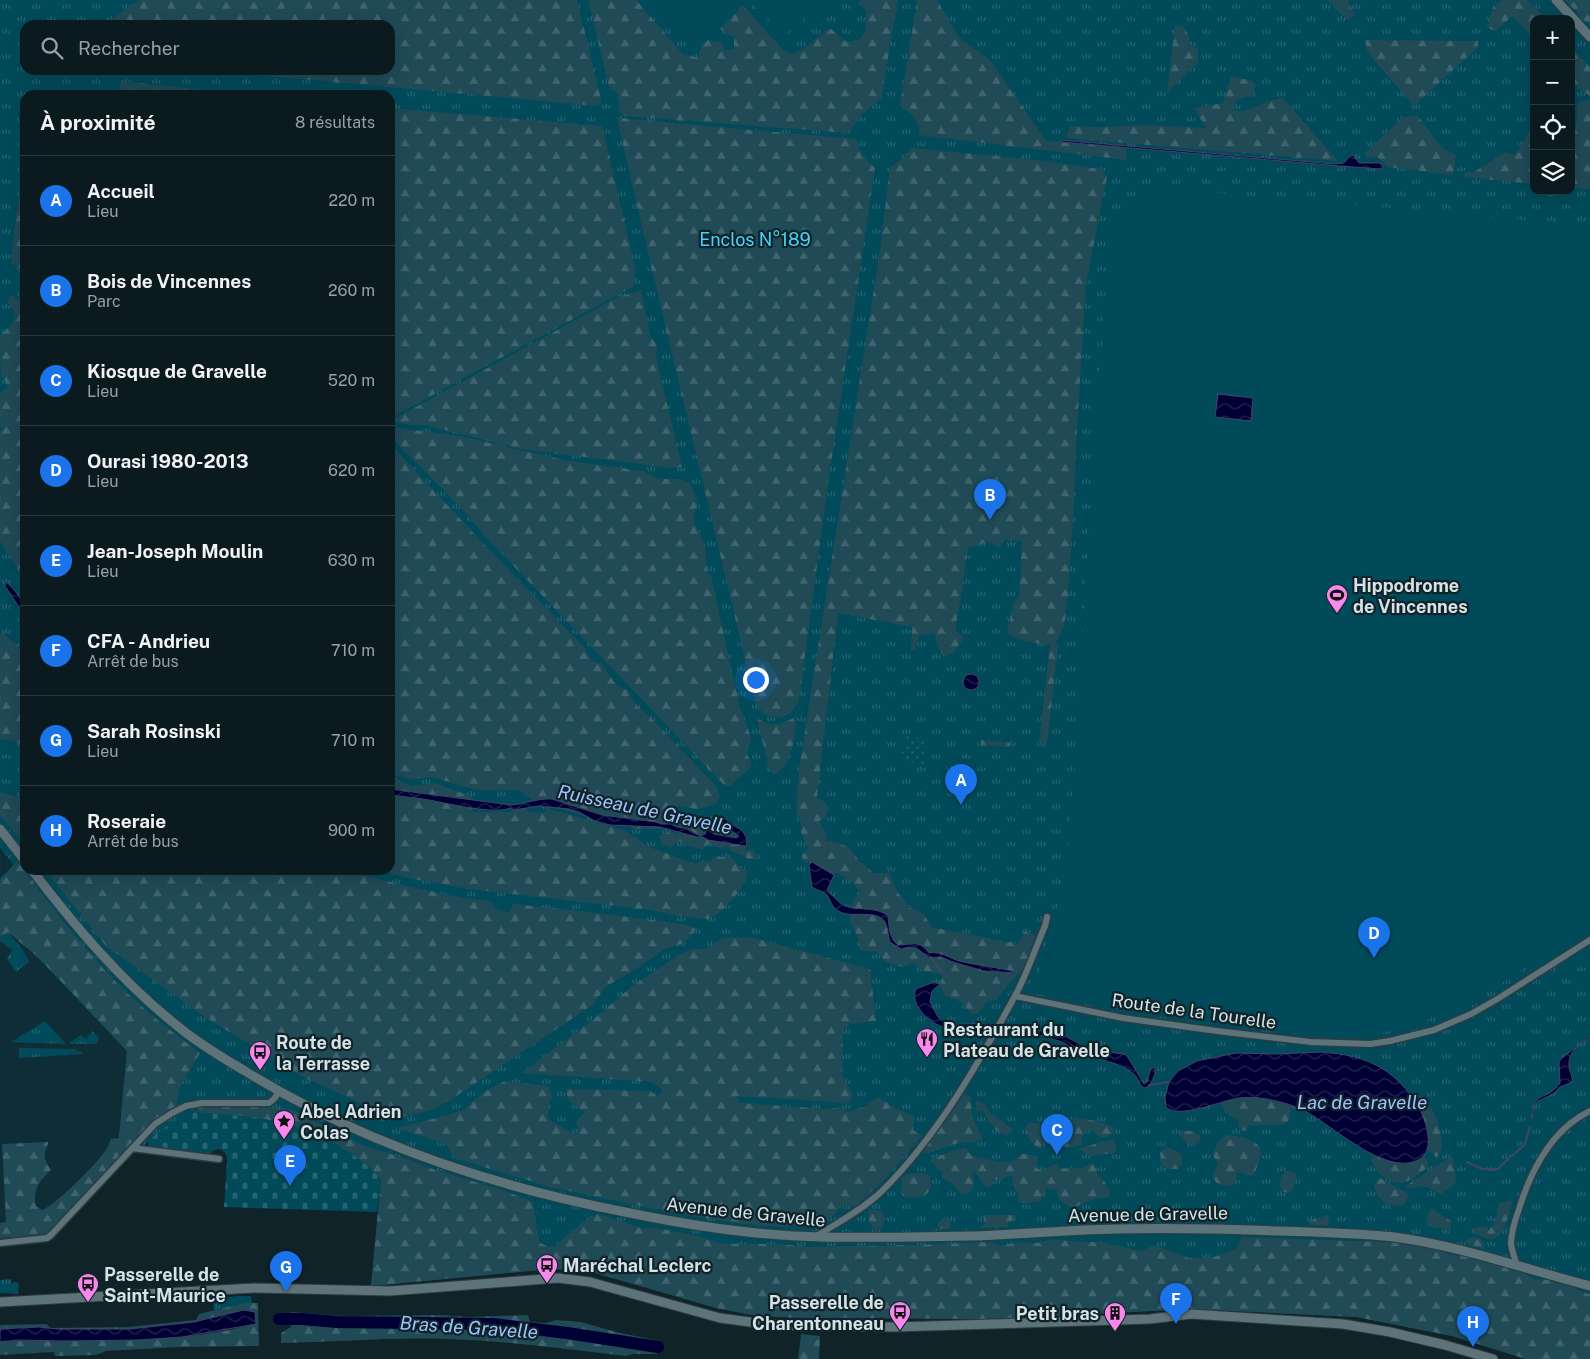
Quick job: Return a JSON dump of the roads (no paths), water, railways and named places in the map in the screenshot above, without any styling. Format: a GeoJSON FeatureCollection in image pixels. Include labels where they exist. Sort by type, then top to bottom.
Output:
{"type":"FeatureCollection","features":[{"type":"Feature","properties":{"kind":"street"},"geometry":{"type":"LineString","coordinates":[[1556,0],[1590,37]]}},
{"type":"Feature","properties":{"kind":"street"},"geometry":{"type":"LineString","coordinates":[[0,829],[20,855]]}},
{"type":"Feature","properties":{"kind":"street","name":"Avenue de Gravelle"},"geometry":{"type":"LineString","coordinates":[[36,875],[86,939],[128,982],[175,1024],[221,1056],[279,1092],[348,1127],[412,1154],[460,1171],[556,1198],[675,1222],[764,1234],[815,1237],[969,1236],[1111,1229],[1190,1228],[1380,1236],[1418,1241],[1464,1251],[1590,1286]]}},
{"type":"Feature","properties":{"kind":"street"},"geometry":{"type":"LineString","coordinates":[[815,1237],[880,1193],[909,1163],[949,1109],[1015,996],[1047,918]]}},
{"type":"Feature","properties":{"kind":"street","name":"Route de la Tourelle"},"geometry":{"type":"LineString","coordinates":[[1015,996],[1123,1018],[1217,1032],[1311,1042],[1370,1044],[1434,1030],[1471,1014],[1590,940]]}},
{"type":"Feature","properties":{"kind":"street"},"geometry":{"type":"LineString","coordinates":[[0,1242],[46,1238],[51,1235],[155,1124],[172,1113],[186,1106],[216,1102],[269,1103],[279,1092]]}},
{"type":"Feature","properties":{"kind":"street"},"geometry":{"type":"LineString","coordinates":[[1517,1266],[1511,1243],[1512,1234],[1524,1193],[1534,1170],[1558,1135],[1577,1118],[1590,1111]]}},
{"type":"Feature","properties":{"kind":"street"},"geometry":{"type":"LineString","coordinates":[[132,1148],[219,1159]]}},
{"type":"Feature","properties":{"kind":"street"},"geometry":{"type":"LineString","coordinates":[[0,1302],[254,1288],[390,1291],[558,1278],[590,1282],[720,1318],[750,1322],[801,1326],[895,1327],[1141,1319],[1191,1314],[1343,1324],[1390,1332],[1493,1359]]}},
{"type":"Feature","properties":{"kind":"water"},"geometry":{"type":"Polygon","coordinates":[[[1060,140],[1334,164],[1344,163],[1353,155],[1359,163],[1380,163],[1383,169],[1062,142],[1060,140]]]}},
{"type":"Feature","properties":{"kind":"water"},"geometry":{"type":"Polygon","coordinates":[[[1218,394],[1253,398],[1251,421],[1215,417],[1218,394]]]}},
{"type":"Feature","properties":{"kind":"water"},"geometry":{"type":"Polygon","coordinates":[[[6,582],[19,597],[20,608],[5,586],[6,582]]]}},
{"type":"Feature","properties":{"kind":"water"},"geometry":{"type":"Polygon","coordinates":[[[971,674],[979,682],[971,690],[963,682],[971,674]]]}},
{"type":"Feature","properties":{"kind":"water","name":"Ruisseau de Gravelle"},"geometry":{"type":"Polygon","coordinates":[[[395,790],[511,805],[552,799],[602,815],[671,824],[686,828],[700,836],[705,834],[714,821],[723,817],[742,830],[746,837],[747,845],[708,840],[703,837],[660,827],[610,825],[595,821],[569,809],[538,806],[514,810],[510,808],[487,810],[395,796],[395,790]],[[722,824],[713,829],[714,834],[736,838],[739,836],[722,824]]]}},
{"type":"Feature","properties":{"kind":"water"},"geometry":{"type":"Polygon","coordinates":[[[812,862],[834,875],[827,890],[843,905],[879,911],[888,916],[891,936],[898,945],[918,944],[929,953],[937,953],[959,961],[1016,973],[984,971],[941,957],[930,958],[916,948],[901,949],[890,942],[886,924],[881,918],[840,912],[826,894],[812,887],[809,865],[812,862]]]}},
{"type":"Feature","properties":{"kind":"water"},"geometry":{"type":"Polygon","coordinates":[[[934,982],[940,984],[932,991],[930,1002],[938,1017],[947,1025],[981,1023],[980,1025],[948,1028],[935,1023],[923,1014],[916,1002],[916,989],[934,982]]]}},
{"type":"Feature","properties":{"kind":"water"},"geometry":{"type":"Polygon","coordinates":[[[1023,1030],[1050,1030],[1091,1050],[1124,1054],[1144,1084],[1147,1082],[1151,1068],[1155,1068],[1155,1074],[1150,1086],[1144,1088],[1133,1073],[1122,1066],[1090,1055],[1059,1041],[1023,1030]]]}},
{"type":"Feature","properties":{"kind":"water"},"geometry":{"type":"Polygon","coordinates":[[[1590,1036],[1570,1056],[1569,1066],[1572,1082],[1560,1087],[1553,1094],[1538,1101],[1534,1106],[1538,1099],[1550,1093],[1560,1083],[1559,1062],[1590,1036]]]}},
{"type":"Feature","properties":{"kind":"water","name":"Lac de Gravelle"},"geometry":{"type":"Polygon","coordinates":[[[1321,1052],[1363,1059],[1386,1071],[1400,1083],[1417,1103],[1425,1121],[1428,1140],[1427,1149],[1423,1156],[1416,1161],[1403,1163],[1389,1161],[1374,1155],[1305,1111],[1267,1099],[1239,1098],[1201,1108],[1180,1111],[1166,1107],[1165,1097],[1169,1082],[1178,1071],[1197,1061],[1236,1053],[1321,1052]]]}},
{"type":"Feature","properties":{"kind":"water"},"geometry":{"type":"Polygon","coordinates":[[[244,1310],[255,1312],[256,1324],[182,1337],[138,1340],[18,1340],[0,1342],[0,1329],[39,1327],[58,1329],[130,1329],[194,1322],[244,1310]]]}},
{"type":"Feature","properties":{"kind":"waterway","name":"Ruisseau de Gravelle"},"geometry":{"type":"LineString","coordinates":[[931,957],[941,972]]}},
{"type":"Feature","properties":{"kind":"waterway","name":"Ruisseau de Gravelle"},"geometry":{"type":"LineString","coordinates":[[1002,1028],[1023,1030]]}},
{"type":"Feature","properties":{"kind":"waterway","name":"Ruisseau de Gravelle"},"geometry":{"type":"LineString","coordinates":[[1149,1085],[1169,1082]]}},
{"type":"Feature","properties":{"kind":"waterway"},"geometry":{"type":"LineString","coordinates":[[1467,1162],[1482,1169],[1498,1169],[1524,1146],[1530,1127]]}},
{"type":"Feature","properties":{"kind":"waterway","name":"Bras de Gravelle"},"geometry":{"type":"LineString","coordinates":[[279,1319],[337,1322],[493,1324],[658,1347]]}},
{"type":"Feature","properties":{"kind":"place","name":"Bois de Vincennes"},"geometry":{"type":"Point","coordinates":[990,520]}},
{"type":"Feature","properties":{"kind":"place","name":"Hippodrome de Vincennes"},"geometry":{"type":"Point","coordinates":[1337,614]}},
{"type":"Feature","properties":{"kind":"place","name":"Accueil"},"geometry":{"type":"Point","coordinates":[961,805]}},
{"type":"Feature","properties":{"kind":"place","name":"Ourasi 1980-2013"},"geometry":{"type":"Point","coordinates":[1374,958]}},
{"type":"Feature","properties":{"kind":"place","name":"Restaurant du Plateau de Gravelle"},"geometry":{"type":"Point","coordinates":[927,1058]}},
{"type":"Feature","properties":{"kind":"place","name":"Route de la Terrasse"},"geometry":{"type":"Point","coordinates":[260,1071]}},
{"type":"Feature","properties":{"kind":"place","name":"Abel Adrien Colas"},"geometry":{"type":"Point","coordinates":[284,1140]}},
{"type":"Feature","properties":{"kind":"place","name":"Kiosque de Gravelle"},"geometry":{"type":"Point","coordinates":[1057,1155]}},
{"type":"Feature","properties":{"kind":"place","name":"Jean-Joseph Moulin"},"geometry":{"type":"Point","coordinates":[290,1186]}},
{"type":"Feature","properties":{"kind":"place","name":"Maréchal Leclerc"},"geometry":{"type":"Point","coordinates":[547,1284]}},
{"type":"Feature","properties":{"kind":"place","name":"Sarah Rosinski"},"geometry":{"type":"Point","coordinates":[286,1292]}},
{"type":"Feature","properties":{"kind":"place","name":"Passerelle de Saint-Maurice"},"geometry":{"type":"Point","coordinates":[88,1303]}},
{"type":"Feature","properties":{"kind":"place","name":"CFA - Andrieu"},"geometry":{"type":"Point","coordinates":[1176,1324]}},
{"type":"Feature","properties":{"kind":"place","name":"Passerelle de Charentonneau"},"geometry":{"type":"Point","coordinates":[900,1331]}},
{"type":"Feature","properties":{"kind":"place","name":"Petit bras"},"geometry":{"type":"Point","coordinates":[1115,1332]}},
{"type":"Feature","properties":{"kind":"place","name":"Roseraie"},"geometry":{"type":"Point","coordinates":[1473,1347]}},
{"type":"Feature","properties":{"kind":"park label","name":"Enclos N°189"},"geometry":{"type":"Point","coordinates":[755,239]}}]}
